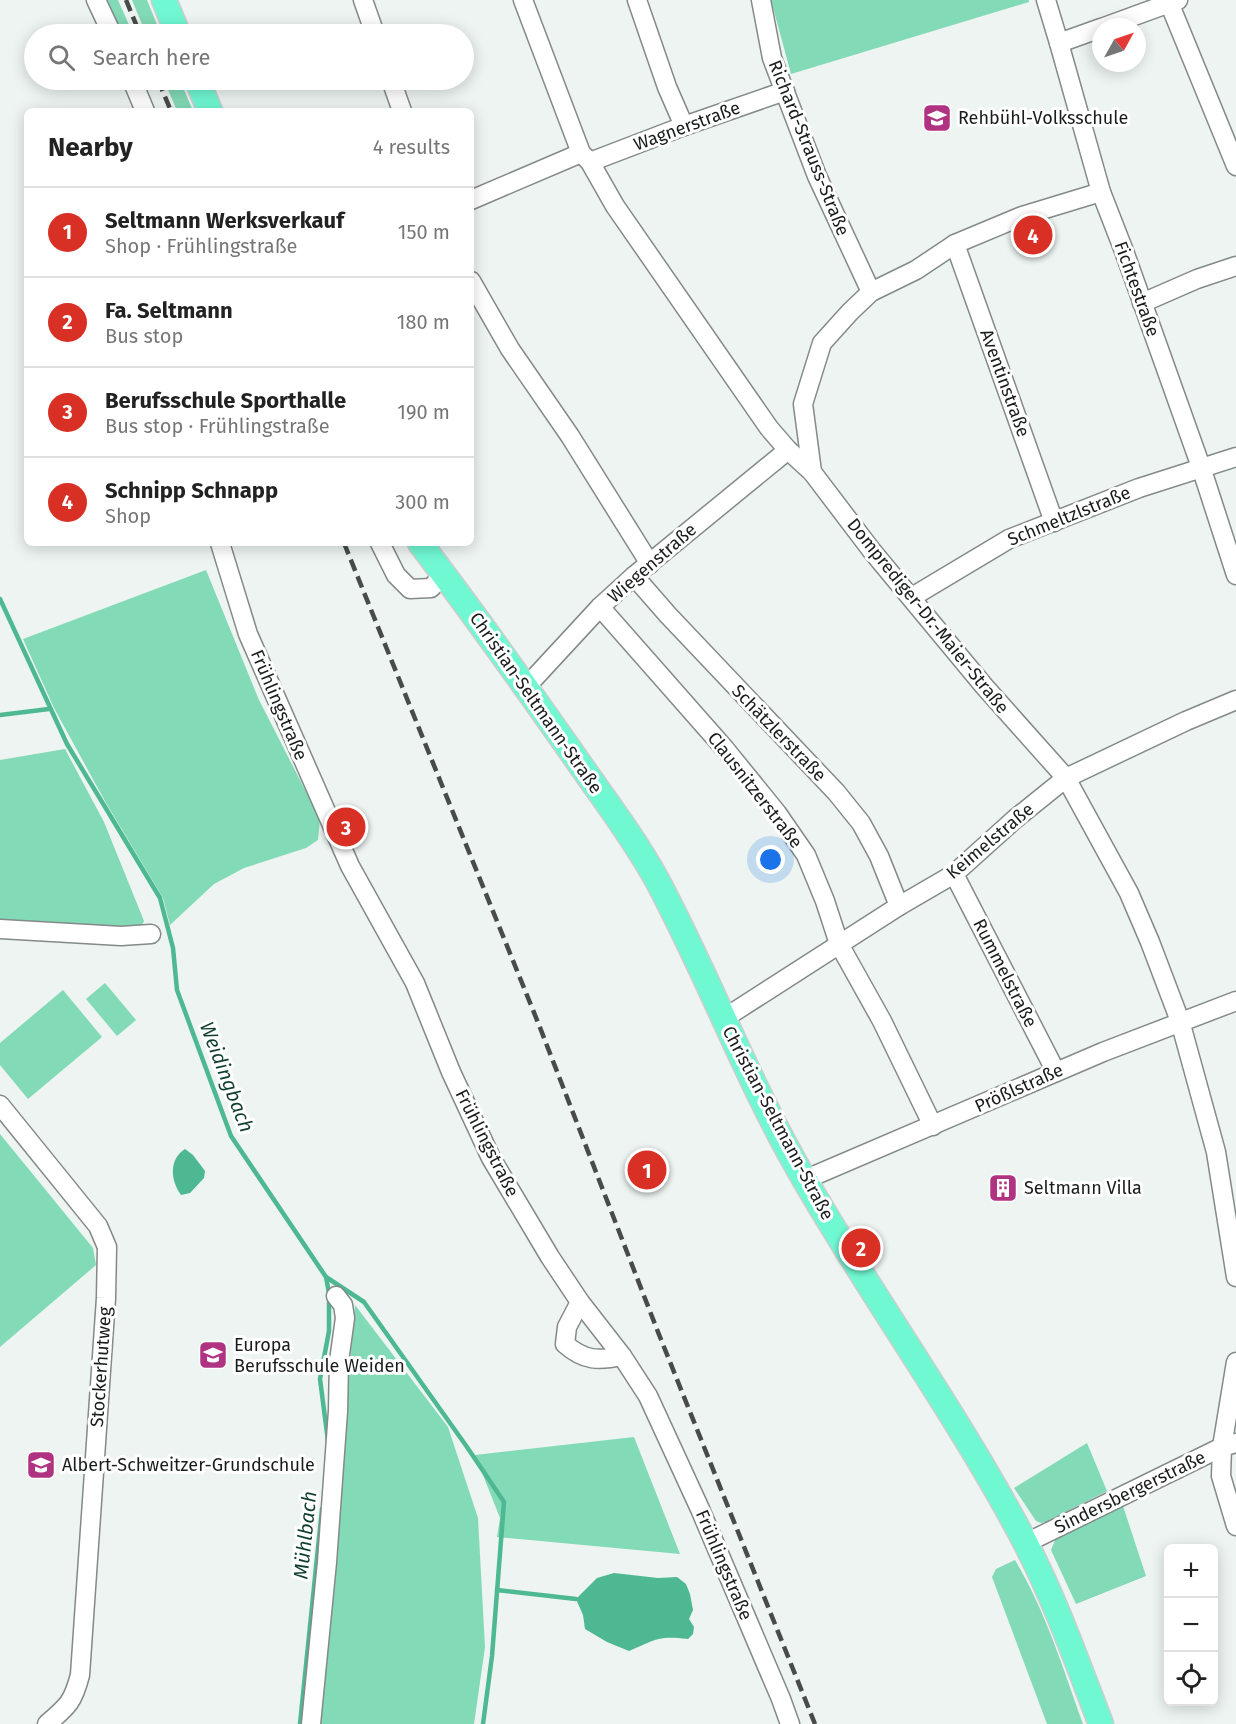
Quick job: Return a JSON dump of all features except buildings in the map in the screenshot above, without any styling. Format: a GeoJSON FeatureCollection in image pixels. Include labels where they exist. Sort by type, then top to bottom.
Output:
{"type":"FeatureCollection","features":[{"type":"Feature","properties":{"kind":"main road"},"geometry":{"type":"LineString","coordinates":[[164,0],[174,24]]}},
{"type":"Feature","properties":{"kind":"main road"},"geometry":{"type":"LineString","coordinates":[[201,90],[209,108]]}},
{"type":"Feature","properties":{"kind":"main road","name":"Christian-Seltmann-Straße"},"geometry":{"type":"LineString","coordinates":[[422,546],[526,687],[617,817],[655,877],[804,1180],[949,1412],[1026,1543],[1056,1605],[1101,1724]]}},
{"type":"Feature","properties":{"kind":"street"},"geometry":{"type":"LineString","coordinates":[[96,0],[107,24]]}},
{"type":"Feature","properties":{"kind":"street"},"geometry":{"type":"LineString","coordinates":[[363,0],[371,24]]}},
{"type":"Feature","properties":{"kind":"street","name":"Domprediger-Dr.-Maier-Straße"},"geometry":{"type":"LineString","coordinates":[[523,0],[585,157],[615,206],[769,428],[812,472],[872,551],[992,695],[1066,778],[1129,893],[1180,1021],[1215,1152],[1236,1276]]}},
{"type":"Feature","properties":{"kind":"street"},"geometry":{"type":"LineString","coordinates":[[638,0],[667,87],[684,126]]}},
{"type":"Feature","properties":{"kind":"street","name":"Richard-Strauss-Straße"},"geometry":{"type":"LineString","coordinates":[[761,0],[772,58],[817,176],[871,292]]}},
{"type":"Feature","properties":{"kind":"street","name":"Fichtestraße"},"geometry":{"type":"LineString","coordinates":[[1046,0],[1101,192],[1201,467],[1236,575]]}},
{"type":"Feature","properties":{"kind":"street"},"geometry":{"type":"LineString","coordinates":[[1128,18],[1172,1],[1236,166]]}},
{"type":"Feature","properties":{"kind":"street"},"geometry":{"type":"LineString","coordinates":[[1059,42],[1092,31]]}},
{"type":"Feature","properties":{"kind":"street"},"geometry":{"type":"LineString","coordinates":[[136,90],[144,108]]}},
{"type":"Feature","properties":{"kind":"street"},"geometry":{"type":"LineString","coordinates":[[395,90],[401,108]]}},
{"type":"Feature","properties":{"kind":"street","name":"Wagnerstraße"},"geometry":{"type":"LineString","coordinates":[[474,199],[585,157],[785,91]]}},
{"type":"Feature","properties":{"kind":"street"},"geometry":{"type":"LineString","coordinates":[[812,472],[803,404],[822,343],[871,292],[916,270],[955,244],[1022,216],[1101,192]]}},
{"type":"Feature","properties":{"kind":"street","name":"Aventinstraße"},"geometry":{"type":"LineString","coordinates":[[955,244],[1054,522]]}},
{"type":"Feature","properties":{"kind":"street"},"geometry":{"type":"LineString","coordinates":[[1142,303],[1197,279],[1236,266]]}},
{"type":"Feature","properties":{"kind":"street"},"geometry":{"type":"LineString","coordinates":[[474,286],[510,349],[570,436],[650,564]]}},
{"type":"Feature","properties":{"kind":"street","name":"Wiegenstraße"},"geometry":{"type":"LineString","coordinates":[[526,687],[600,608],[634,576],[788,450]]}},
{"type":"Feature","properties":{"kind":"street","name":"Schmeltzlstraße"},"geometry":{"type":"LineString","coordinates":[[912,597],[1008,539],[1139,488],[1236,457]]}},
{"type":"Feature","properties":{"kind":"street","name":"Frühlingstraße"},"geometry":{"type":"LineString","coordinates":[[221,546],[248,634],[350,866],[415,983],[451,1072],[491,1158],[550,1257],[648,1396],[700,1509],[790,1724]]}},
{"type":"Feature","properties":{"kind":"street"},"geometry":{"type":"LineString","coordinates":[[382,546],[396,575],[410,589],[431,588],[444,574]]}},
{"type":"Feature","properties":{"kind":"street","name":"Schätzlerstraße"},"geometry":{"type":"LineString","coordinates":[[634,576],[861,824],[879,855],[899,906]]}},
{"type":"Feature","properties":{"kind":"street","name":"Clausnitzerstraße"},"geometry":{"type":"LineString","coordinates":[[600,608],[725,749],[777,813],[806,855],[825,901],[839,944],[882,1021],[933,1126]]}},
{"type":"Feature","properties":{"kind":"street","name":"Keimelstraße"},"geometry":{"type":"LineString","coordinates":[[723,1019],[954,873],[1066,778],[1236,700]]}},
{"type":"Feature","properties":{"kind":"street","name":"Rummelstraße"},"geometry":{"type":"LineString","coordinates":[[954,873],[1056,1072]]}},
{"type":"Feature","properties":{"kind":"street"},"geometry":{"type":"LineString","coordinates":[[0,929],[121,936],[151,934]]}},
{"type":"Feature","properties":{"kind":"street","name":"Prößlstraße"},"geometry":{"type":"LineString","coordinates":[[804,1180],[1056,1072],[1180,1021],[1236,1001]]}},
{"type":"Feature","properties":{"kind":"street","name":"Stockerhutweg"},"geometry":{"type":"LineString","coordinates":[[0,1105],[98,1226],[107,1246],[106,1298],[80,1675],[75,1694],[67,1706],[46,1724]]}},
{"type":"Feature","properties":{"kind":"street"},"geometry":{"type":"LineString","coordinates":[[311,1724],[327,1562],[339,1361],[345,1318],[343,1305],[336,1296]]}},
{"type":"Feature","properties":{"kind":"street"},"geometry":{"type":"LineString","coordinates":[[580,1302],[567,1327],[565,1344],[575,1353],[602,1360],[622,1356]]}},
{"type":"Feature","properties":{"kind":"street"},"geometry":{"type":"LineString","coordinates":[[1236,1362],[1229,1445],[1221,1476],[1236,1526]]}},
{"type":"Feature","properties":{"kind":"street","name":"Sindersbergerstraße"},"geometry":{"type":"LineString","coordinates":[[1026,1543],[1229,1445]]}},
{"type":"Feature","properties":{"kind":"shaded area"},"geometry":{"type":"Polygon","coordinates":[[[107,0],[118,0],[129,24],[117,24],[107,0]]]}},
{"type":"Feature","properties":{"kind":"shaded area"},"geometry":{"type":"Polygon","coordinates":[[[132,0],[147,0],[157,24],[142,24],[132,0]]]}},
{"type":"Feature","properties":{"kind":"shaded area"},"geometry":{"type":"Polygon","coordinates":[[[771,0],[1029,0],[1029,2],[791,74],[771,0]]]}},
{"type":"Feature","properties":{"kind":"shaded area"},"geometry":{"type":"Polygon","coordinates":[[[168,90],[184,90],[192,108],[176,108],[168,90]]]}},
{"type":"Feature","properties":{"kind":"shaded area"},"geometry":{"type":"Polygon","coordinates":[[[206,570],[259,700],[320,819],[318,840],[306,848],[244,868],[214,884],[170,925],[163,898],[106,803],[54,708],[23,639],[206,570]]]}},
{"type":"Feature","properties":{"kind":"shaded area"},"geometry":{"type":"Polygon","coordinates":[[[65,749],[104,822],[144,921],[139,931],[0,923],[0,760],[65,749]]]}},
{"type":"Feature","properties":{"kind":"shaded area"},"geometry":{"type":"Polygon","coordinates":[[[105,983],[136,1020],[117,1036],[86,999],[105,983]]]}},
{"type":"Feature","properties":{"kind":"shaded area"},"geometry":{"type":"Polygon","coordinates":[[[63,990],[102,1037],[28,1099],[0,1065],[0,1043],[63,990]]]}},
{"type":"Feature","properties":{"kind":"shaded area"},"geometry":{"type":"Polygon","coordinates":[[[0,1134],[93,1248],[96,1265],[0,1347],[0,1134]]]}},
{"type":"Feature","properties":{"kind":"shaded area"},"geometry":{"type":"Polygon","coordinates":[[[185,1149],[193,1155],[205,1171],[204,1178],[190,1193],[181,1195],[175,1183],[173,1170],[176,1158],[185,1149]]]}},
{"type":"Feature","properties":{"kind":"shaded area"},"geometry":{"type":"Polygon","coordinates":[[[355,1305],[448,1427],[478,1518],[485,1647],[474,1724],[317,1724],[355,1305]]]}},
{"type":"Feature","properties":{"kind":"shaded area"},"geometry":{"type":"Polygon","coordinates":[[[634,1437],[680,1554],[497,1537],[500,1518],[475,1455],[634,1437]]]}},
{"type":"Feature","properties":{"kind":"shaded area"},"geometry":{"type":"Polygon","coordinates":[[[1087,1443],[1107,1491],[1046,1522],[1036,1521],[1014,1488],[1087,1443]]]}},
{"type":"Feature","properties":{"kind":"shaded area"},"geometry":{"type":"Polygon","coordinates":[[[1123,1506],[1146,1576],[1076,1604],[1051,1550],[1055,1540],[1123,1506]]]}},
{"type":"Feature","properties":{"kind":"shaded area"},"geometry":{"type":"Polygon","coordinates":[[[1015,1560],[1045,1620],[1083,1724],[1047,1724],[992,1577],[996,1569],[1015,1560]]]}},
{"type":"Feature","properties":{"kind":"shaded area"},"geometry":{"type":"Polygon","coordinates":[[[614,1573],[658,1578],[677,1577],[686,1584],[690,1594],[693,1610],[689,1619],[694,1627],[693,1634],[688,1639],[657,1639],[629,1651],[585,1629],[583,1615],[576,1599],[597,1578],[614,1573]]]}},
{"type":"Feature","properties":{"kind":"waterway","name":"Weidingbach"},"geometry":{"type":"LineString","coordinates":[[0,599],[67,744],[160,898],[173,948],[177,990],[231,1136],[326,1277],[364,1302],[504,1502],[492,1656],[483,1724]]}},
{"type":"Feature","properties":{"kind":"waterway"},"geometry":{"type":"LineString","coordinates":[[0,715],[49,709]]}},
{"type":"Feature","properties":{"kind":"waterway","name":"Mühlbach"},"geometry":{"type":"LineString","coordinates":[[326,1277],[329,1293],[329,1331],[320,1379],[328,1441]]}},
{"type":"Feature","properties":{"kind":"waterway","name":"Mühlbach"},"geometry":{"type":"LineString","coordinates":[[300,1724],[322,1509]]}},
{"type":"Feature","properties":{"kind":"waterway","name":"Weidingbach"},"geometry":{"type":"LineString","coordinates":[[497,1590],[576,1599]]}},
{"type":"Feature","properties":{"kind":"railway"},"geometry":{"type":"LineString","coordinates":[[126,0],[136,24]]}},
{"type":"Feature","properties":{"kind":"railway"},"geometry":{"type":"LineString","coordinates":[[162,90],[170,108]]}},
{"type":"Feature","properties":{"kind":"railway"},"geometry":{"type":"LineString","coordinates":[[345,546],[539,1025],[658,1332],[815,1724]]}},
{"type":"Feature","properties":{"kind":"place","name":"Rehbühl-Volksschule"},"geometry":{"type":"Point","coordinates":[937,118]}},
{"type":"Feature","properties":{"kind":"place","name":"Schnipp Schnapp"},"geometry":{"type":"Point","coordinates":[1033,235]}},
{"type":"Feature","properties":{"kind":"place","name":"Berufsschule Sporthalle"},"geometry":{"type":"Point","coordinates":[346,827]}},
{"type":"Feature","properties":{"kind":"place","name":"Seltmann Werksverkauf"},"geometry":{"type":"Point","coordinates":[647,1170]}},
{"type":"Feature","properties":{"kind":"place","name":"Seltmann Villa"},"geometry":{"type":"Point","coordinates":[1003,1188]}},
{"type":"Feature","properties":{"kind":"place","name":"Fa. Seltmann"},"geometry":{"type":"Point","coordinates":[861,1248]}},
{"type":"Feature","properties":{"kind":"place","name":"Europa Berufsschule Weiden"},"geometry":{"type":"Point","coordinates":[213,1355]}},
{"type":"Feature","properties":{"kind":"place","name":"Albert-Schweitzer-Grundschule"},"geometry":{"type":"Point","coordinates":[41,1465]}}]}
